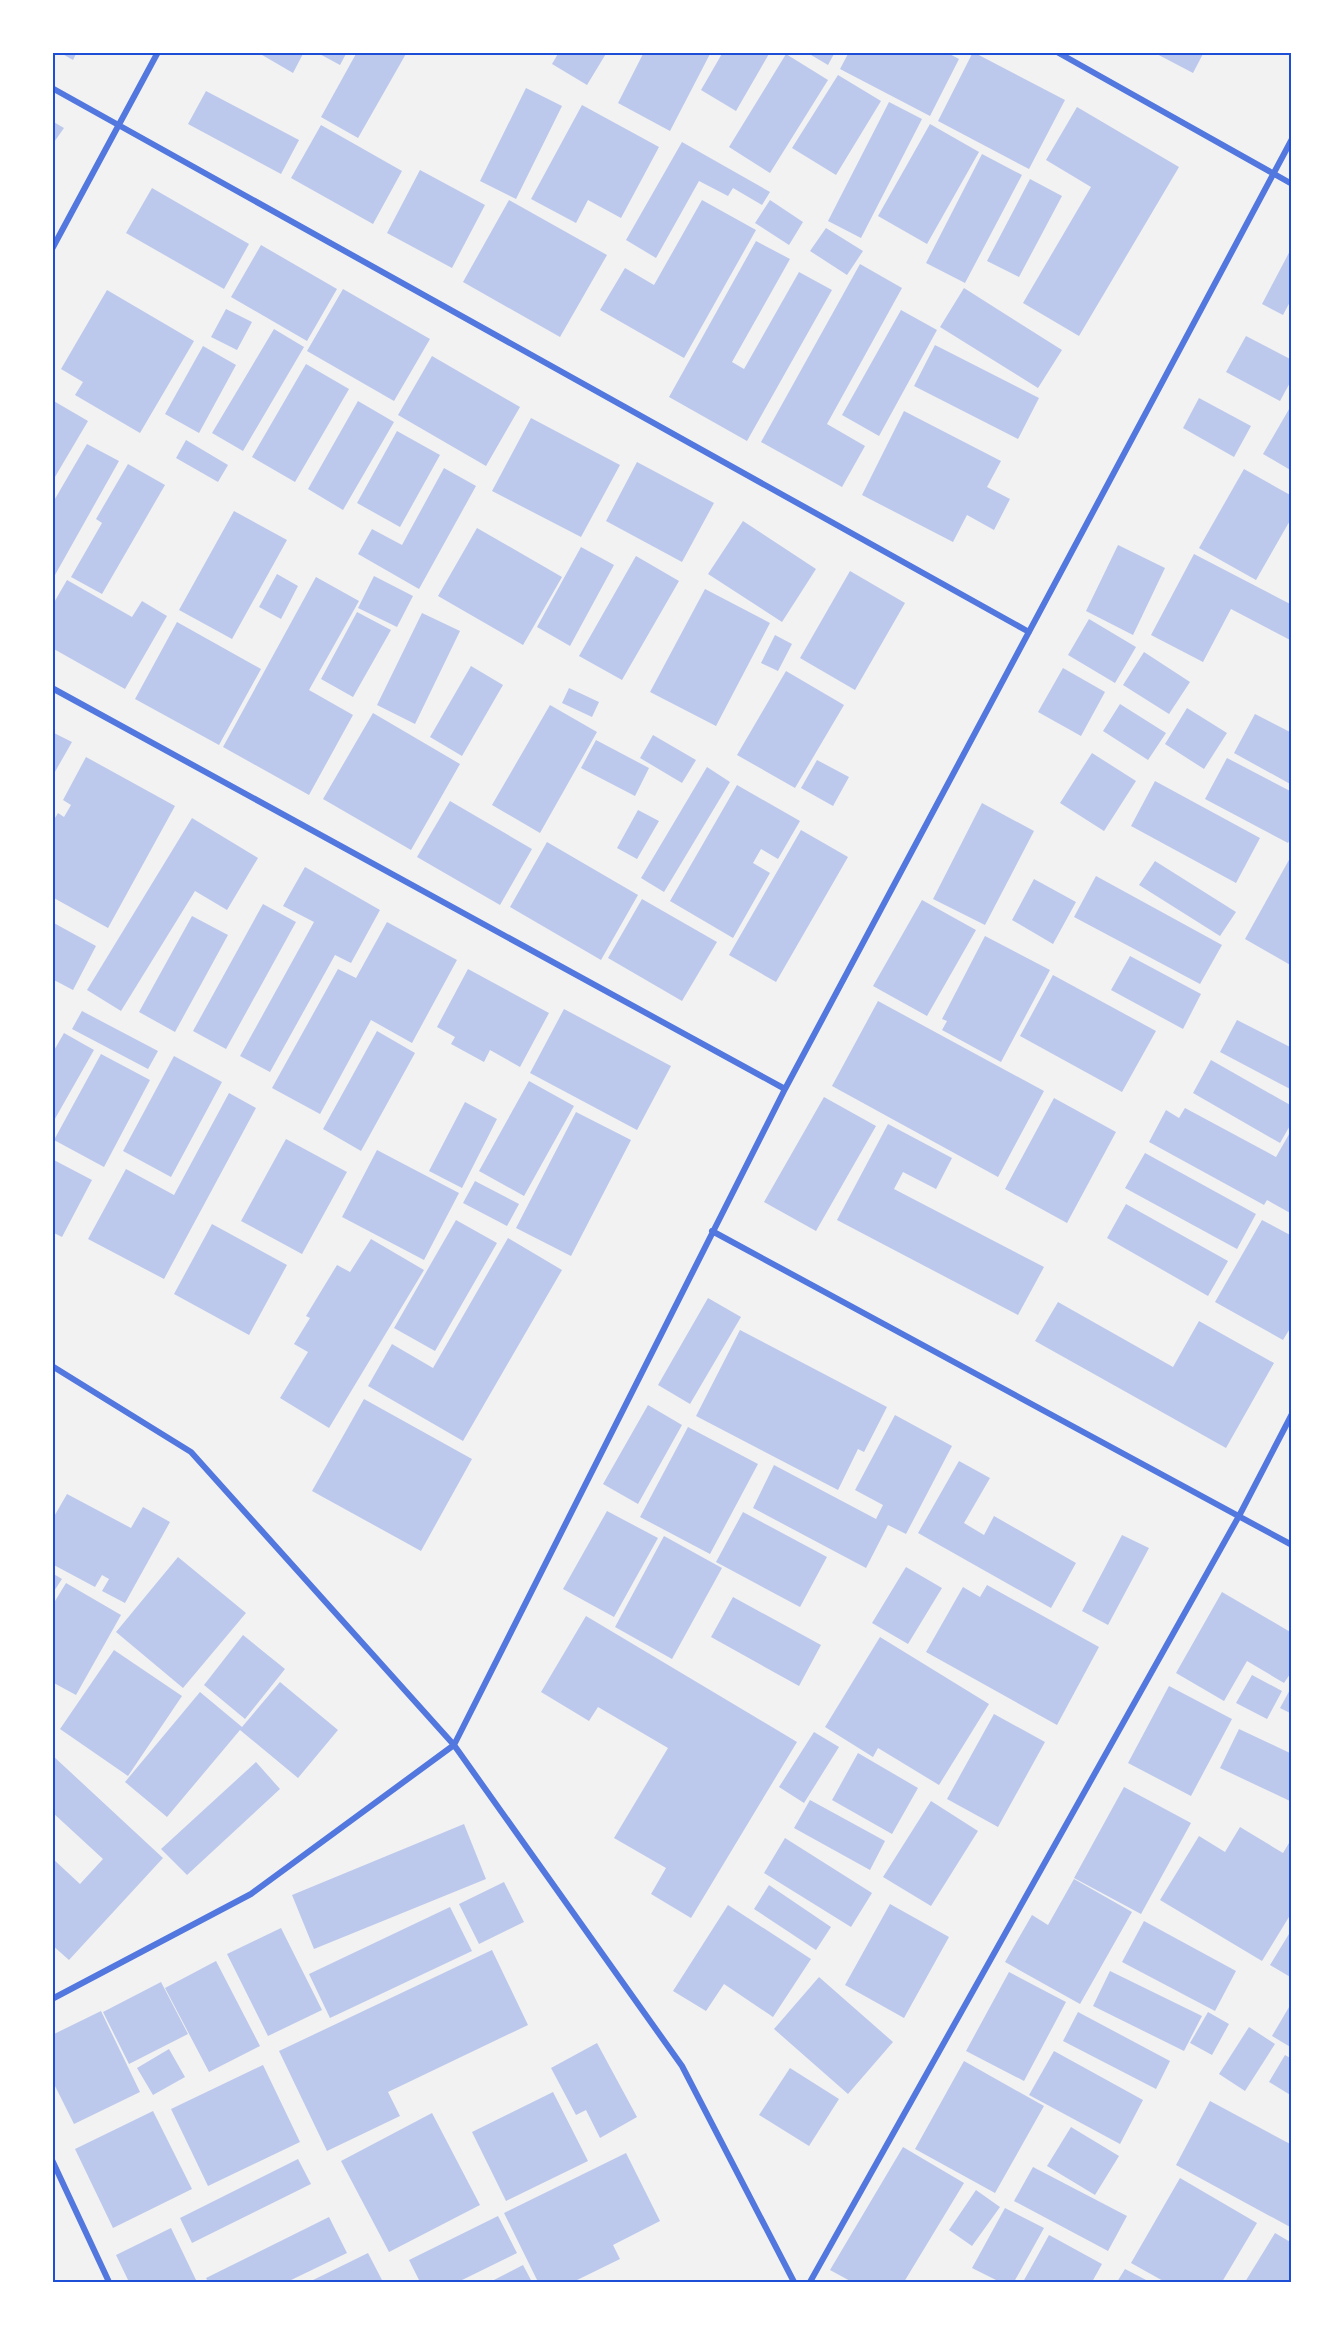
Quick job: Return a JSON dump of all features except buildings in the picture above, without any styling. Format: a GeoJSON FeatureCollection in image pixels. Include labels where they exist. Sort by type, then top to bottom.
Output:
{"type":"FeatureCollection","features":[{"type":"Feature","properties":{"kind":"street"},"geometry":{"type":"LineString","coordinates":[[52,249],[158,52]]}},
{"type":"Feature","properties":{"kind":"street"},"geometry":{"type":"LineString","coordinates":[[1058,52],[1292,184]]}},
{"type":"Feature","properties":{"kind":"street"},"geometry":{"type":"LineString","coordinates":[[52,88],[121,124],[1029,632]]}},
{"type":"Feature","properties":{"kind":"street"},"geometry":{"type":"LineString","coordinates":[[52,2000],[251,1894],[454,1745],[784,1089],[1292,139]]}},
{"type":"Feature","properties":{"kind":"street"},"geometry":{"type":"LineString","coordinates":[[52,688],[784,1089]]}},
{"type":"Feature","properties":{"kind":"street"},"geometry":{"type":"LineString","coordinates":[[712,1232],[1292,1545]]}},
{"type":"Feature","properties":{"kind":"street"},"geometry":{"type":"LineString","coordinates":[[52,1366],[191,1452],[454,1745],[682,2066],[794,2283]]}},
{"type":"Feature","properties":{"kind":"street"},"geometry":{"type":"LineString","coordinates":[[810,2283],[1239,1516],[1292,1414]]}},
{"type":"Feature","properties":{"kind":"street"},"geometry":{"type":"LineString","coordinates":[[52,2160],[109,2283]]}}]}
